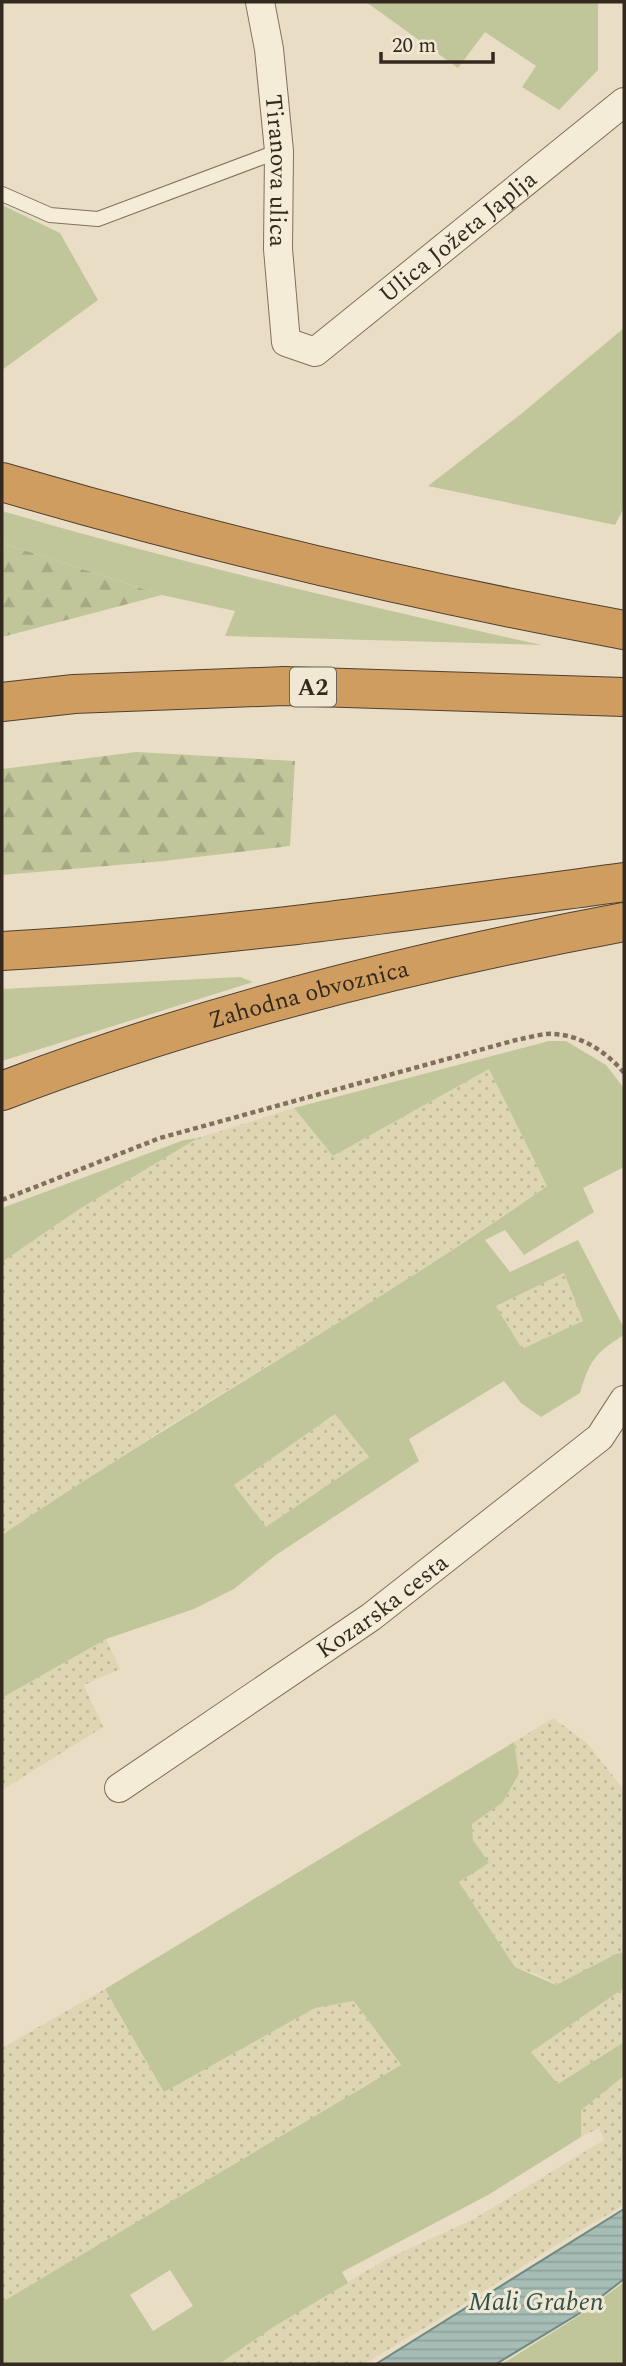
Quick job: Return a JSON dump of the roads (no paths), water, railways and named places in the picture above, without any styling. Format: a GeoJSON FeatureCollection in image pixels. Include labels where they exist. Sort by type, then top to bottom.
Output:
{"type":"FeatureCollection","features":[{"type":"Feature","properties":{"kind":"highway"},"geometry":{"type":"LineString","coordinates":[[2,482],[149,525],[343,573],[624,630]]}},
{"type":"Feature","properties":{"kind":"highway","name":"A2"},"geometry":{"type":"LineString","coordinates":[[2,702],[87,694],[284,686],[624,697]]}},
{"type":"Feature","properties":{"kind":"highway"},"geometry":{"type":"LineString","coordinates":[[2,951],[77,947],[267,928],[624,882]]}},
{"type":"Feature","properties":{"kind":"highway","name":"Zahodna obvoznica"},"geometry":{"type":"LineString","coordinates":[[2,1091],[76,1062],[187,1027],[364,980],[560,934],[624,922]]}},
{"type":"Feature","properties":{"kind":"street","name":"Tiranova ulica"},"geometry":{"type":"LineString","coordinates":[[260,2],[269,49],[279,151],[278,249],[286,342]]}},
{"type":"Feature","properties":{"kind":"street","name":"Ulica Jožeta Japlja"},"geometry":{"type":"LineString","coordinates":[[286,342],[315,352],[624,102]]}},
{"type":"Feature","properties":{"kind":"street","name":"Kozarska cesta"},"geometry":{"type":"LineString","coordinates":[[119,1788],[371,1617],[600,1437],[624,1399]]}},
{"type":"Feature","properties":{"kind":"lane"},"geometry":{"type":"LineString","coordinates":[[2,194],[50,215],[98,219],[279,151]]}},
{"type":"Feature","properties":{"kind":"water","name":"Mali Graben"},"geometry":{"type":"Polygon","coordinates":[[[624,2209],[624,2279],[580,2313],[496,2364],[376,2364],[624,2209]]]}}]}
